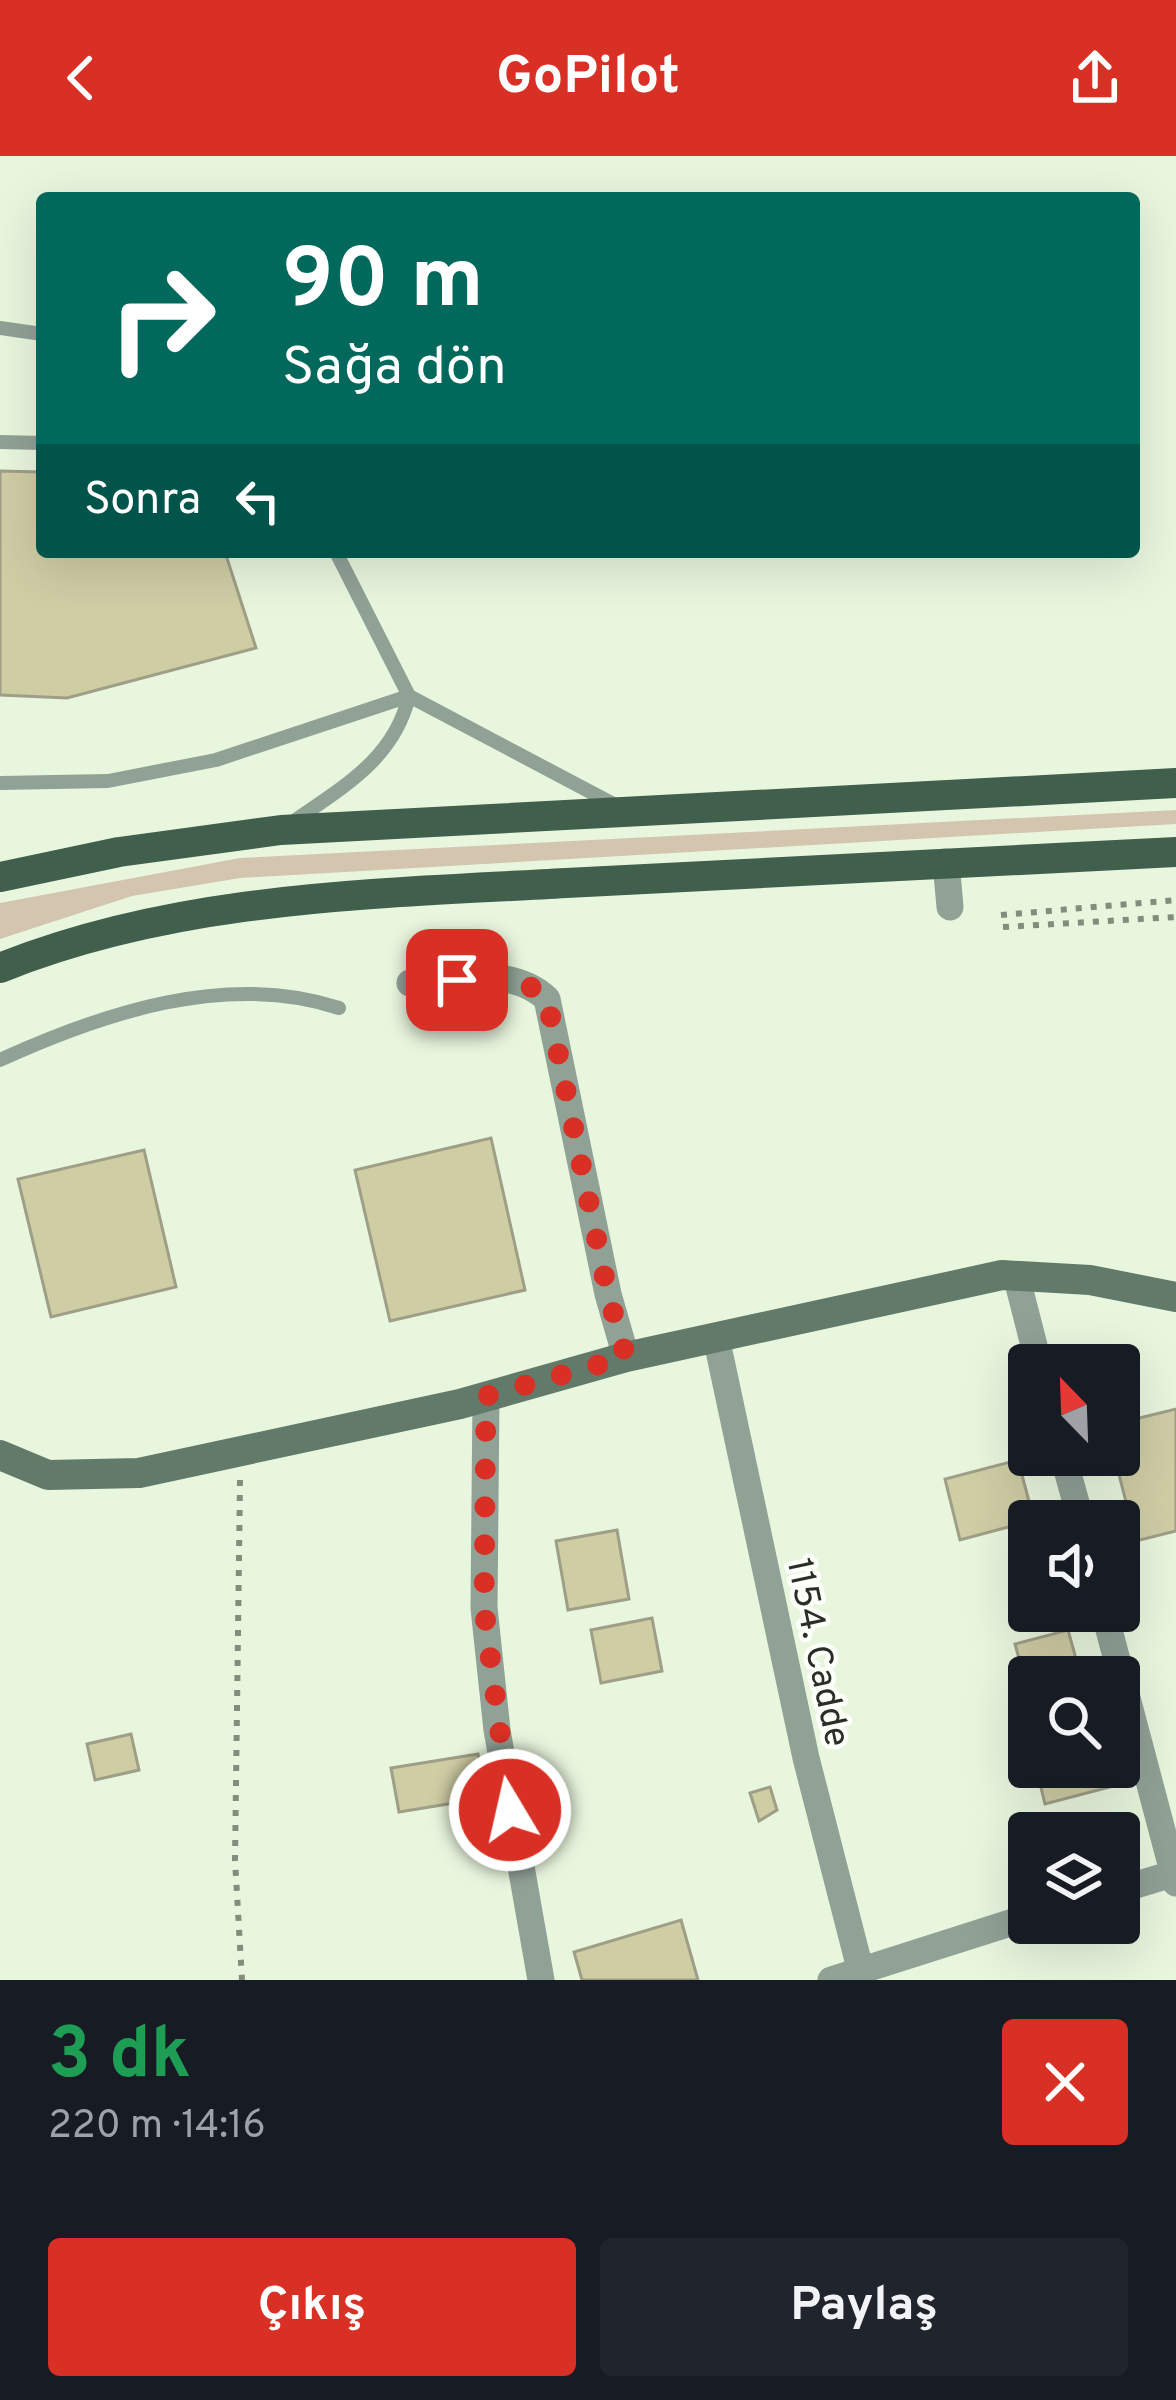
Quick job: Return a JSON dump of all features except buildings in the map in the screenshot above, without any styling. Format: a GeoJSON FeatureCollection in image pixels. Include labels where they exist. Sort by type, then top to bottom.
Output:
{"type":"FeatureCollection","features":[{"type":"Feature","properties":{"kind":"main road"},"geometry":{"type":"LineString","coordinates":[[0,877],[118,852],[281,830],[1176,783]]}},
{"type":"Feature","properties":{"kind":"main road"},"geometry":{"type":"LineString","coordinates":[[0,968],[116,930],[258,905],[1176,852]]}},
{"type":"Feature","properties":{"kind":"main road"},"geometry":{"type":"LineString","coordinates":[[0,1455],[48,1475],[104,1477],[240,1453],[486,1396],[626,1357],[1016,1275],[1090,1280],[1176,1298]]}},
{"type":"Feature","properties":{"kind":"street"},"geometry":{"type":"LineString","coordinates":[[946,862],[950,907]]}},
{"type":"Feature","properties":{"kind":"street"},"geometry":{"type":"LineString","coordinates":[[410,983],[503,977],[533,986],[547,999],[608,1294],[626,1357]]}},
{"type":"Feature","properties":{"kind":"street"},"geometry":{"type":"LineString","coordinates":[[1016,1275],[1034,1344]]}},
{"type":"Feature","properties":{"kind":"street","name":"1154. Cadde"},"geometry":{"type":"LineString","coordinates":[[716,1337],[806,1758],[862,1974]]}},
{"type":"Feature","properties":{"kind":"street"},"geometry":{"type":"LineString","coordinates":[[486,1396],[484,1608],[497,1730],[541,1980]]}},
{"type":"Feature","properties":{"kind":"street"},"geometry":{"type":"LineString","coordinates":[[1111,1632],[1175,1876],[1140,1885]]}},
{"type":"Feature","properties":{"kind":"street"},"geometry":{"type":"LineString","coordinates":[[831,1980],[862,1974],[1008,1924]]}},
{"type":"Feature","properties":{"kind":"lane"},"geometry":{"type":"LineString","coordinates":[[0,328],[36,333]]}},
{"type":"Feature","properties":{"kind":"lane"},"geometry":{"type":"LineString","coordinates":[[0,442],[36,443]]}},
{"type":"Feature","properties":{"kind":"lane"},"geometry":{"type":"LineString","coordinates":[[339,558],[409,696],[625,810]]}},
{"type":"Feature","properties":{"kind":"lane"},"geometry":{"type":"LineString","coordinates":[[0,783],[107,781],[216,760],[409,696]]}},
{"type":"Feature","properties":{"kind":"lane"},"geometry":{"type":"LineString","coordinates":[[281,830],[382,754],[402,723],[409,696]]}},
{"type":"Feature","properties":{"kind":"lane"},"geometry":{"type":"LineString","coordinates":[[0,1060],[145,1007],[220,994],[306,997],[339,1008]]}},
{"type":"Feature","properties":{"kind":"path"},"geometry":{"type":"LineString","coordinates":[[1001,915],[1176,900]]}},
{"type":"Feature","properties":{"kind":"path"},"geometry":{"type":"LineString","coordinates":[[1003,927],[1176,917]]}},
{"type":"Feature","properties":{"kind":"path"},"geometry":{"type":"LineString","coordinates":[[240,1453],[236,1860],[242,1980]]}},
{"type":"Feature","properties":{"kind":"shaded area"},"geometry":{"type":"Polygon","coordinates":[[[1176,810],[1176,824],[240,878],[132,896],[0,939],[0,903],[240,858],[1176,810]]]}},
{"type":"Feature","properties":{"kind":"route"},"geometry":{"type":"LineString","coordinates":[[457,980],[503,977],[533,986],[547,999],[608,1294],[626,1357],[486,1396],[484,1608],[510,1810]]}}]}
